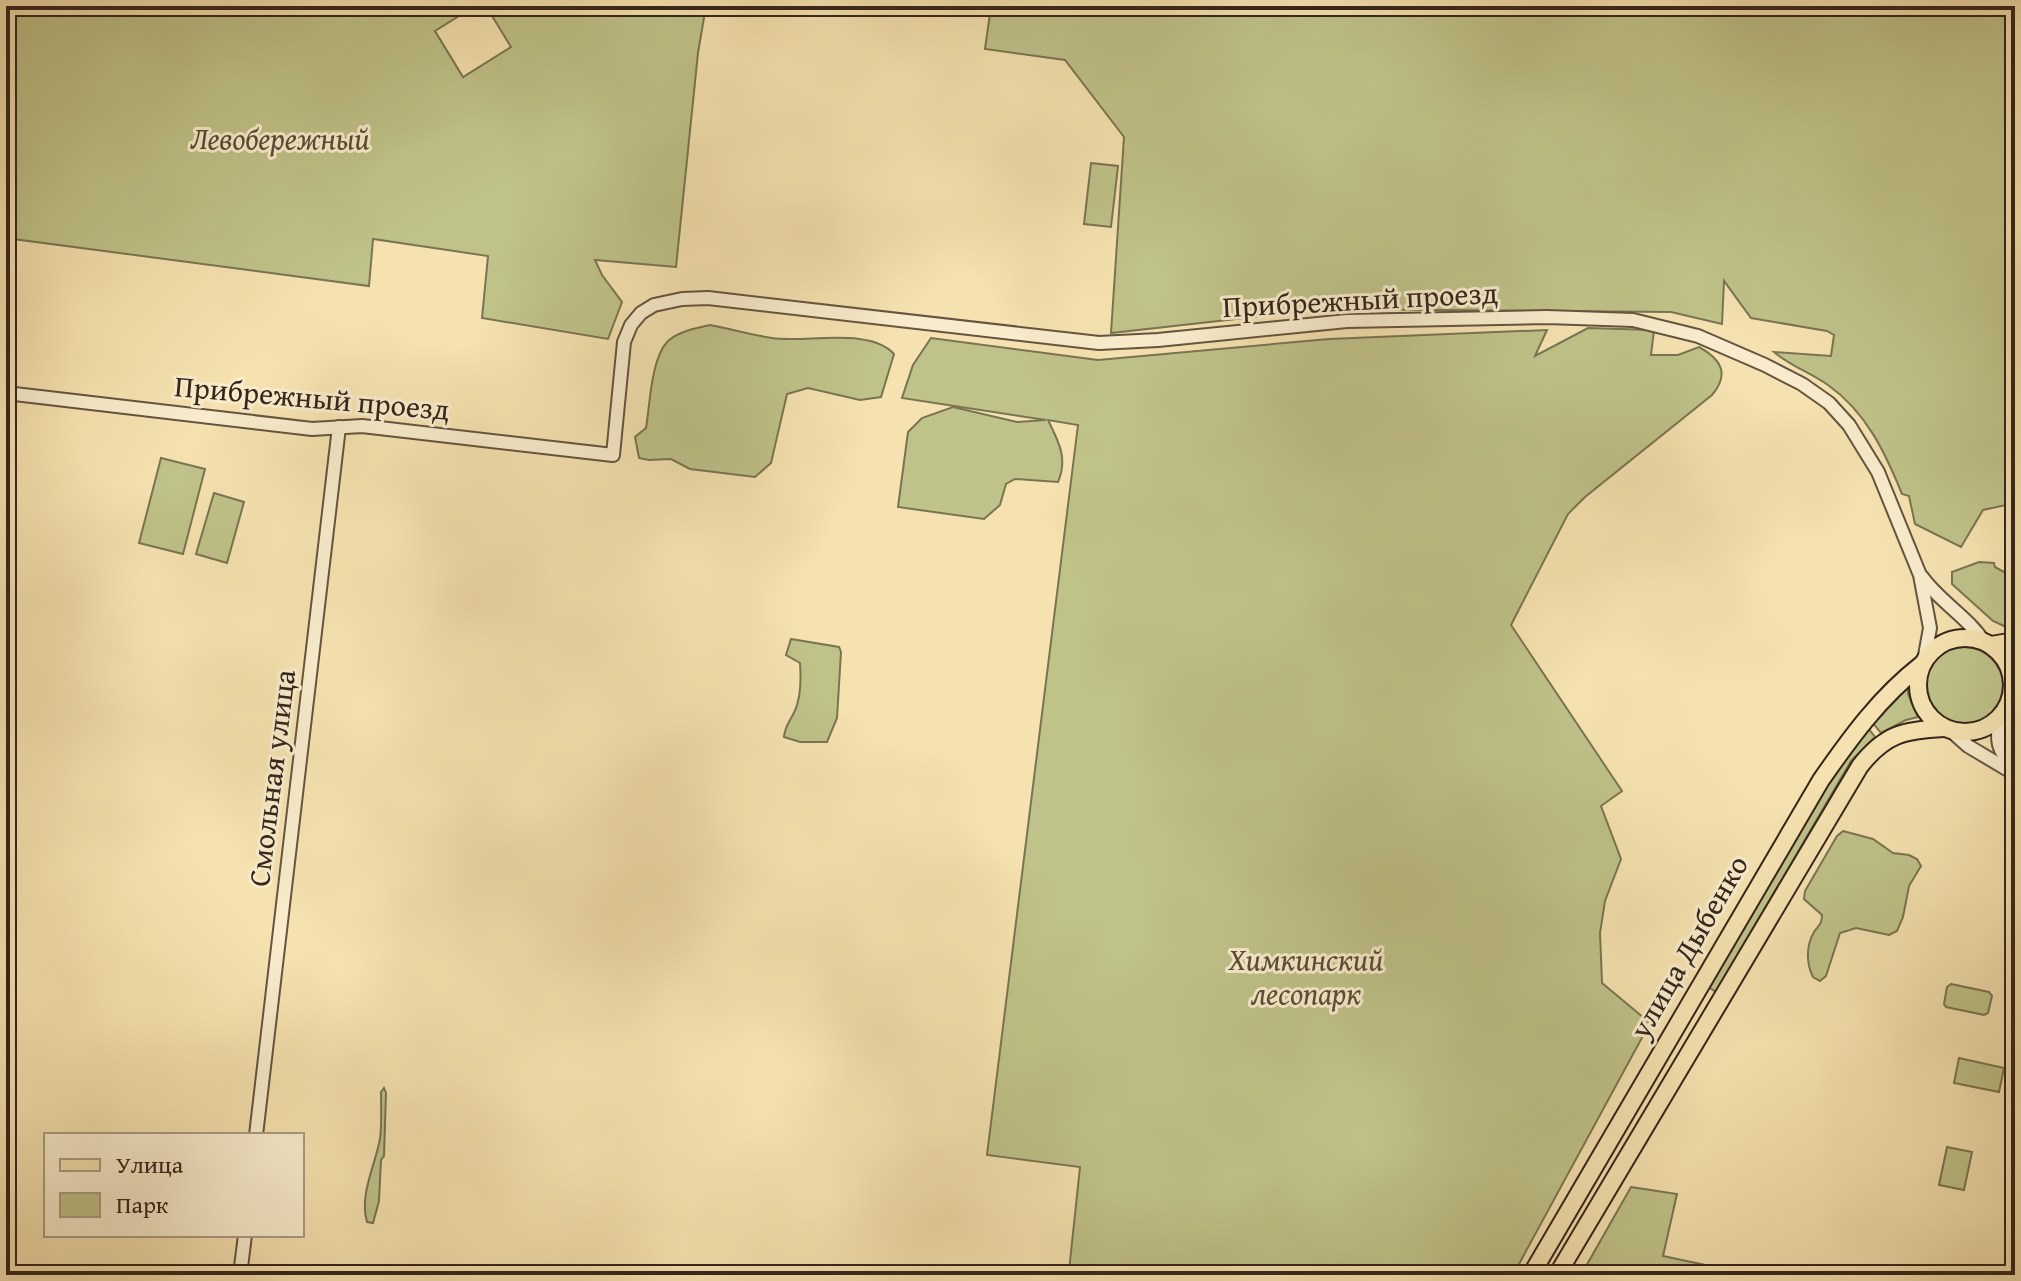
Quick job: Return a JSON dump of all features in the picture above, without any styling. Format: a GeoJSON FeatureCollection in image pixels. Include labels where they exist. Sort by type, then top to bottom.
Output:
{"type":"FeatureCollection","features":[{"type":"Feature","properties":{"kind":"main road"},"geometry":{"type":"LineString","coordinates":[[1988,644],[2000,653],[2011,674],[2008,707],[1991,725],[1978,731],[1964,733],[1947,729],[1933,721],[1920,701],[1917,689],[1923,663],[1937,646],[1965,638],[1988,644],[2015,641]]}},
{"type":"Feature","properties":{"kind":"main road","name":"улица Дыбенко"},"geometry":{"type":"LineString","coordinates":[[1531,1275],[1821,780],[1871,712],[1923,663]]}},
{"type":"Feature","properties":{"kind":"main road","name":"улица Дыбенко"},"geometry":{"type":"LineString","coordinates":[[1557,1275],[1860,766],[1893,736],[1909,731],[1947,729]]}},
{"type":"Feature","properties":{"kind":"street","name":"Прибрежный проезд"},"geometry":{"type":"LineString","coordinates":[[6,393],[312,429],[362,426],[613,455],[626,333],[641,313],[654,305],[682,299],[708,298],[1099,343],[1347,321],[1547,317],[1649,322],[1698,336],[1802,384],[1845,419],[1871,458],[1920,575],[1930,628],[1923,663]]}},
{"type":"Feature","properties":{"kind":"street","name":"Смольная улица"},"geometry":{"type":"LineString","coordinates":[[256,1133],[339,427]]}},
{"type":"Feature","properties":{"kind":"street","name":"Прибрежный проезд"},"geometry":{"type":"LineString","coordinates":[[1920,575],[1988,644]]}},
{"type":"Feature","properties":{"kind":"street"},"geometry":{"type":"LineString","coordinates":[[2008,707],[1997,729],[1998,747],[2015,767]]}},
{"type":"Feature","properties":{"kind":"street"},"geometry":{"type":"LineString","coordinates":[[1947,729],[1968,746],[2015,774]]}},
{"type":"Feature","properties":{"kind":"street"},"geometry":{"type":"LineString","coordinates":[[240,1275],[245,1237]]}},
{"type":"Feature","properties":{"kind":"green space","name":"Левобережный"},"geometry":{"type":"Polygon","coordinates":[[[6,6],[475,6],[435,31],[463,77],[511,47],[486,6],[706,6],[698,53],[676,267],[595,260],[622,302],[608,339],[482,318],[488,256],[373,239],[369,286],[6,238],[6,6]]]}},
{"type":"Feature","properties":{"kind":"green space"},"geometry":{"type":"Polygon","coordinates":[[[991,6],[2015,6],[2015,511],[2006,505],[1983,510],[1961,547],[1915,524],[1909,496],[1902,494],[1889,463],[1864,420],[1828,385],[1774,352],[1831,356],[1834,335],[1827,331],[1751,318],[1724,281],[1722,324],[1671,312],[1326,309],[1111,333],[1124,137],[1065,60],[985,49],[991,6]]]}},
{"type":"Feature","properties":{"kind":"green space"},"geometry":{"type":"Polygon","coordinates":[[[1091,163],[1118,166],[1111,227],[1084,224],[1091,163]]]}},
{"type":"Feature","properties":{"kind":"green space"},"geometry":{"type":"Polygon","coordinates":[[[710,325],[772,338],[854,338],[884,346],[894,354],[881,397],[860,400],[808,388],[787,394],[771,463],[755,477],[690,469],[671,459],[639,458],[635,437],[646,428],[650,394],[662,349],[677,335],[710,325]]]}},
{"type":"Feature","properties":{"kind":"green space","name":"Химкинский лесопарк"},"geometry":{"type":"Polygon","coordinates":[[[1588,328],[1654,330],[1651,355],[1678,355],[1699,347],[1718,362],[1722,374],[1712,395],[1568,514],[1511,625],[1622,791],[1601,806],[1621,859],[1605,901],[1600,933],[1602,983],[1650,1023],[1513,1275],[1098,1275],[1069,1271],[1080,1167],[987,1155],[1078,425],[1048,420],[1062,458],[1058,482],[1015,479],[1006,484],[1000,505],[984,519],[898,507],[908,432],[922,418],[953,407],[1017,422],[1046,420],[902,398],[913,365],[931,338],[1098,360],[1329,339],[1547,330],[1535,356],[1588,328]]]}},
{"type":"Feature","properties":{"kind":"green space"},"geometry":{"type":"Polygon","coordinates":[[[161,458],[205,469],[183,554],[139,543],[161,458]]]}},
{"type":"Feature","properties":{"kind":"green space"},"geometry":{"type":"Polygon","coordinates":[[[214,493],[244,502],[227,563],[196,554],[214,493]]]}},
{"type":"Feature","properties":{"kind":"green space"},"geometry":{"type":"Polygon","coordinates":[[[1979,562],[1994,563],[1995,567],[2015,578],[2015,617],[2011,617],[2004,626],[1993,621],[1952,584],[1952,572],[1979,562]]]}},
{"type":"Feature","properties":{"kind":"green space"},"geometry":{"type":"Polygon","coordinates":[[[791,639],[839,647],[841,652],[837,718],[827,742],[800,742],[784,737],[797,705],[800,684],[800,663],[786,655],[791,639]]]}},
{"type":"Feature","properties":{"kind":"green space"},"geometry":{"type":"Polygon","coordinates":[[[1964,647],[1979,650],[1991,659],[2000,671],[2003,686],[2000,701],[1991,713],[1979,722],[1964,725],[1949,722],[1937,713],[1928,701],[1925,686],[1928,671],[1937,659],[1949,650],[1964,647]]]}},
{"type":"Feature","properties":{"kind":"green space"},"geometry":{"type":"Polygon","coordinates":[[[1908,685],[1908,694],[1918,717],[1881,733],[1873,723],[1908,685]]]}},
{"type":"Feature","properties":{"kind":"green space"},"geometry":{"type":"Polygon","coordinates":[[[1868,728],[1875,737],[1851,761],[1716,992],[1707,986],[1839,762],[1868,728]]]}},
{"type":"Feature","properties":{"kind":"green space"},"geometry":{"type":"Polygon","coordinates":[[[1843,831],[1873,839],[1893,853],[1909,855],[1917,859],[1921,866],[1909,886],[1897,931],[1889,935],[1856,928],[1840,933],[1826,976],[1820,981],[1813,977],[1808,954],[1811,937],[1822,915],[1804,899],[1805,891],[1843,831]]]}},
{"type":"Feature","properties":{"kind":"green space"},"geometry":{"type":"Polygon","coordinates":[[[1951,984],[1989,992],[1992,996],[1988,1013],[1984,1015],[1946,1007],[1947,987],[1951,984]]]}},
{"type":"Feature","properties":{"kind":"green space"},"geometry":{"type":"Polygon","coordinates":[[[1959,1058],[2004,1068],[1999,1092],[1954,1083],[1959,1058]]]}},
{"type":"Feature","properties":{"kind":"green space"},"geometry":{"type":"Polygon","coordinates":[[[384,1088],[384,1156],[373,1223],[367,1222],[365,1201],[380,1139],[381,1092],[384,1088]]]}},
{"type":"Feature","properties":{"kind":"green space"},"geometry":{"type":"Polygon","coordinates":[[[1947,1147],[1972,1152],[1964,1190],[1939,1185],[1947,1147]]]}},
{"type":"Feature","properties":{"kind":"green space"},"geometry":{"type":"Polygon","coordinates":[[[1631,1187],[1677,1194],[1663,1256],[1738,1272],[1740,1275],[1581,1275],[1631,1187]]]}}]}
